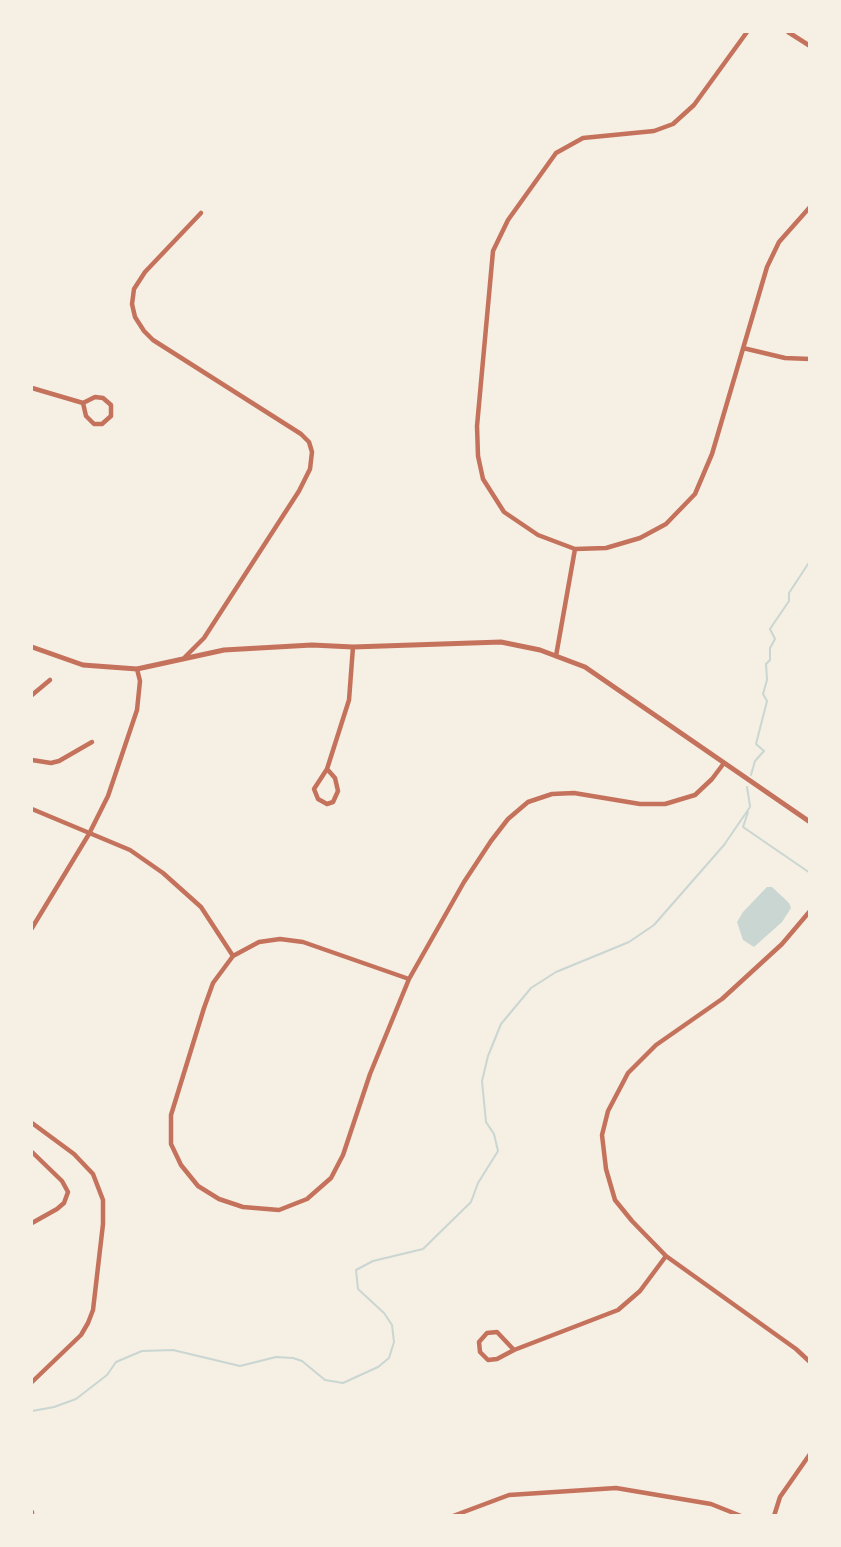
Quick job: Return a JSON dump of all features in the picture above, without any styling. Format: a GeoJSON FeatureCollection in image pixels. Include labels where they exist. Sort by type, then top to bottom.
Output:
{"type":"FeatureCollection","features":[{"type":"Feature","properties":{"kind":"street"},"geometry":{"type":"LineString","coordinates":[[747,32],[694,105],[673,124],[654,131],[583,138],[556,153],[508,220],[493,251],[476,441],[483,479],[497,504],[515,521],[548,540],[575,549],[606,548],[640,538],[666,524],[687,505],[702,480],[712,454],[772,254],[788,229],[810,206]]}},
{"type":"Feature","properties":{"kind":"street"},"geometry":{"type":"LineString","coordinates":[[788,32],[810,46]]}},
{"type":"Feature","properties":{"kind":"street"},"geometry":{"type":"LineString","coordinates":[[185,657],[204,638],[286,511],[310,470],[312,459],[309,442],[301,434],[153,340],[135,317],[132,304],[134,289],[145,272],[201,213]]}},
{"type":"Feature","properties":{"kind":"street"},"geometry":{"type":"LineString","coordinates":[[743,348],[785,358],[810,359]]}},
{"type":"Feature","properties":{"kind":"street"},"geometry":{"type":"LineString","coordinates":[[32,388],[83,403],[95,397],[103,398],[111,405],[111,416],[102,424],[94,424],[86,416],[83,403]]}},
{"type":"Feature","properties":{"kind":"street"},"geometry":{"type":"LineString","coordinates":[[556,656],[575,549]]}},
{"type":"Feature","properties":{"kind":"street"},"geometry":{"type":"LineString","coordinates":[[32,647],[83,665],[137,669],[224,650],[287,646],[353,647],[501,642],[540,650],[585,667],[810,822]]}},
{"type":"Feature","properties":{"kind":"street"},"geometry":{"type":"LineString","coordinates":[[327,769],[335,778],[338,791],[333,802],[327,804],[318,799],[314,789],[327,769],[349,699],[353,647]]}},
{"type":"Feature","properties":{"kind":"street"},"geometry":{"type":"LineString","coordinates":[[32,928],[89,834],[107,796],[137,710],[140,681],[137,669]]}},
{"type":"Feature","properties":{"kind":"street"},"geometry":{"type":"LineString","coordinates":[[32,695],[50,680]]}},
{"type":"Feature","properties":{"kind":"street"},"geometry":{"type":"LineString","coordinates":[[32,760],[51,763],[59,761],[92,742]]}},
{"type":"Feature","properties":{"kind":"street"},"geometry":{"type":"LineString","coordinates":[[409,979],[303,942],[280,939],[259,942],[233,956],[213,983],[172,1115],[171,1144],[181,1165],[198,1186],[219,1199],[243,1207],[279,1210],[307,1199],[331,1178],[343,1155],[370,1074],[409,979],[464,882],[491,841],[508,820],[528,802],[552,794],[574,793],[640,804],[665,804],[695,795],[724,763]]}},
{"type":"Feature","properties":{"kind":"street"},"geometry":{"type":"LineString","coordinates":[[32,809],[130,850],[163,873],[201,907],[233,956]]}},
{"type":"Feature","properties":{"kind":"street"},"geometry":{"type":"LineString","coordinates":[[810,911],[782,944],[722,999],[656,1045],[628,1073],[608,1111],[602,1135],[606,1170],[615,1200],[666,1256],[796,1349],[810,1362]]}},
{"type":"Feature","properties":{"kind":"street"},"geometry":{"type":"LineString","coordinates":[[32,1123],[74,1154],[93,1174],[103,1200],[103,1224],[93,1310],[88,1323],[80,1335],[32,1382]]}},
{"type":"Feature","properties":{"kind":"street"},"geometry":{"type":"LineString","coordinates":[[32,1152],[62,1181],[68,1192],[64,1203],[32,1223]]}},
{"type":"Feature","properties":{"kind":"street"},"geometry":{"type":"LineString","coordinates":[[514,1350],[497,1332],[488,1334],[479,1342],[480,1352],[488,1360],[497,1359],[618,1310],[640,1291],[666,1256]]}},
{"type":"Feature","properties":{"kind":"street"},"geometry":{"type":"LineString","coordinates":[[774,1516],[780,1497],[810,1454]]}},
{"type":"Feature","properties":{"kind":"street"},"geometry":{"type":"LineString","coordinates":[[453,1516],[509,1494],[616,1488],[710,1504],[741,1516]]}},
{"type":"Feature","properties":{"kind":"shaded area"},"geometry":{"type":"Polygon","coordinates":[[[767,887],[772,887],[791,908],[782,922],[754,947],[743,940],[737,922],[767,887]]]}},
{"type":"Feature","properties":{"kind":"waterway"},"geometry":{"type":"LineString","coordinates":[[751,775],[755,761],[764,751],[756,744],[767,701],[763,694],[767,680],[766,664],[770,660],[770,648],[775,639],[770,629],[789,601],[789,593],[810,561]]}},
{"type":"Feature","properties":{"kind":"waterway"},"geometry":{"type":"LineString","coordinates":[[747,787],[750,806]]}},
{"type":"Feature","properties":{"kind":"waterway"},"geometry":{"type":"LineString","coordinates":[[32,1411],[76,1399],[107,1375],[116,1362],[142,1351],[173,1350],[240,1366],[276,1357],[293,1358],[302,1361],[325,1380],[343,1383],[378,1367],[389,1358],[394,1342],[392,1325],[384,1313],[358,1289],[356,1270],[373,1261],[423,1249],[471,1202],[478,1183],[498,1151],[494,1134],[486,1122],[482,1081],[488,1056],[501,1024],[531,988],[556,972],[629,942],[654,925],[724,845],[750,807]]}},
{"type":"Feature","properties":{"kind":"waterway"},"geometry":{"type":"LineString","coordinates":[[748,812],[743,827],[810,873]]}}]}
